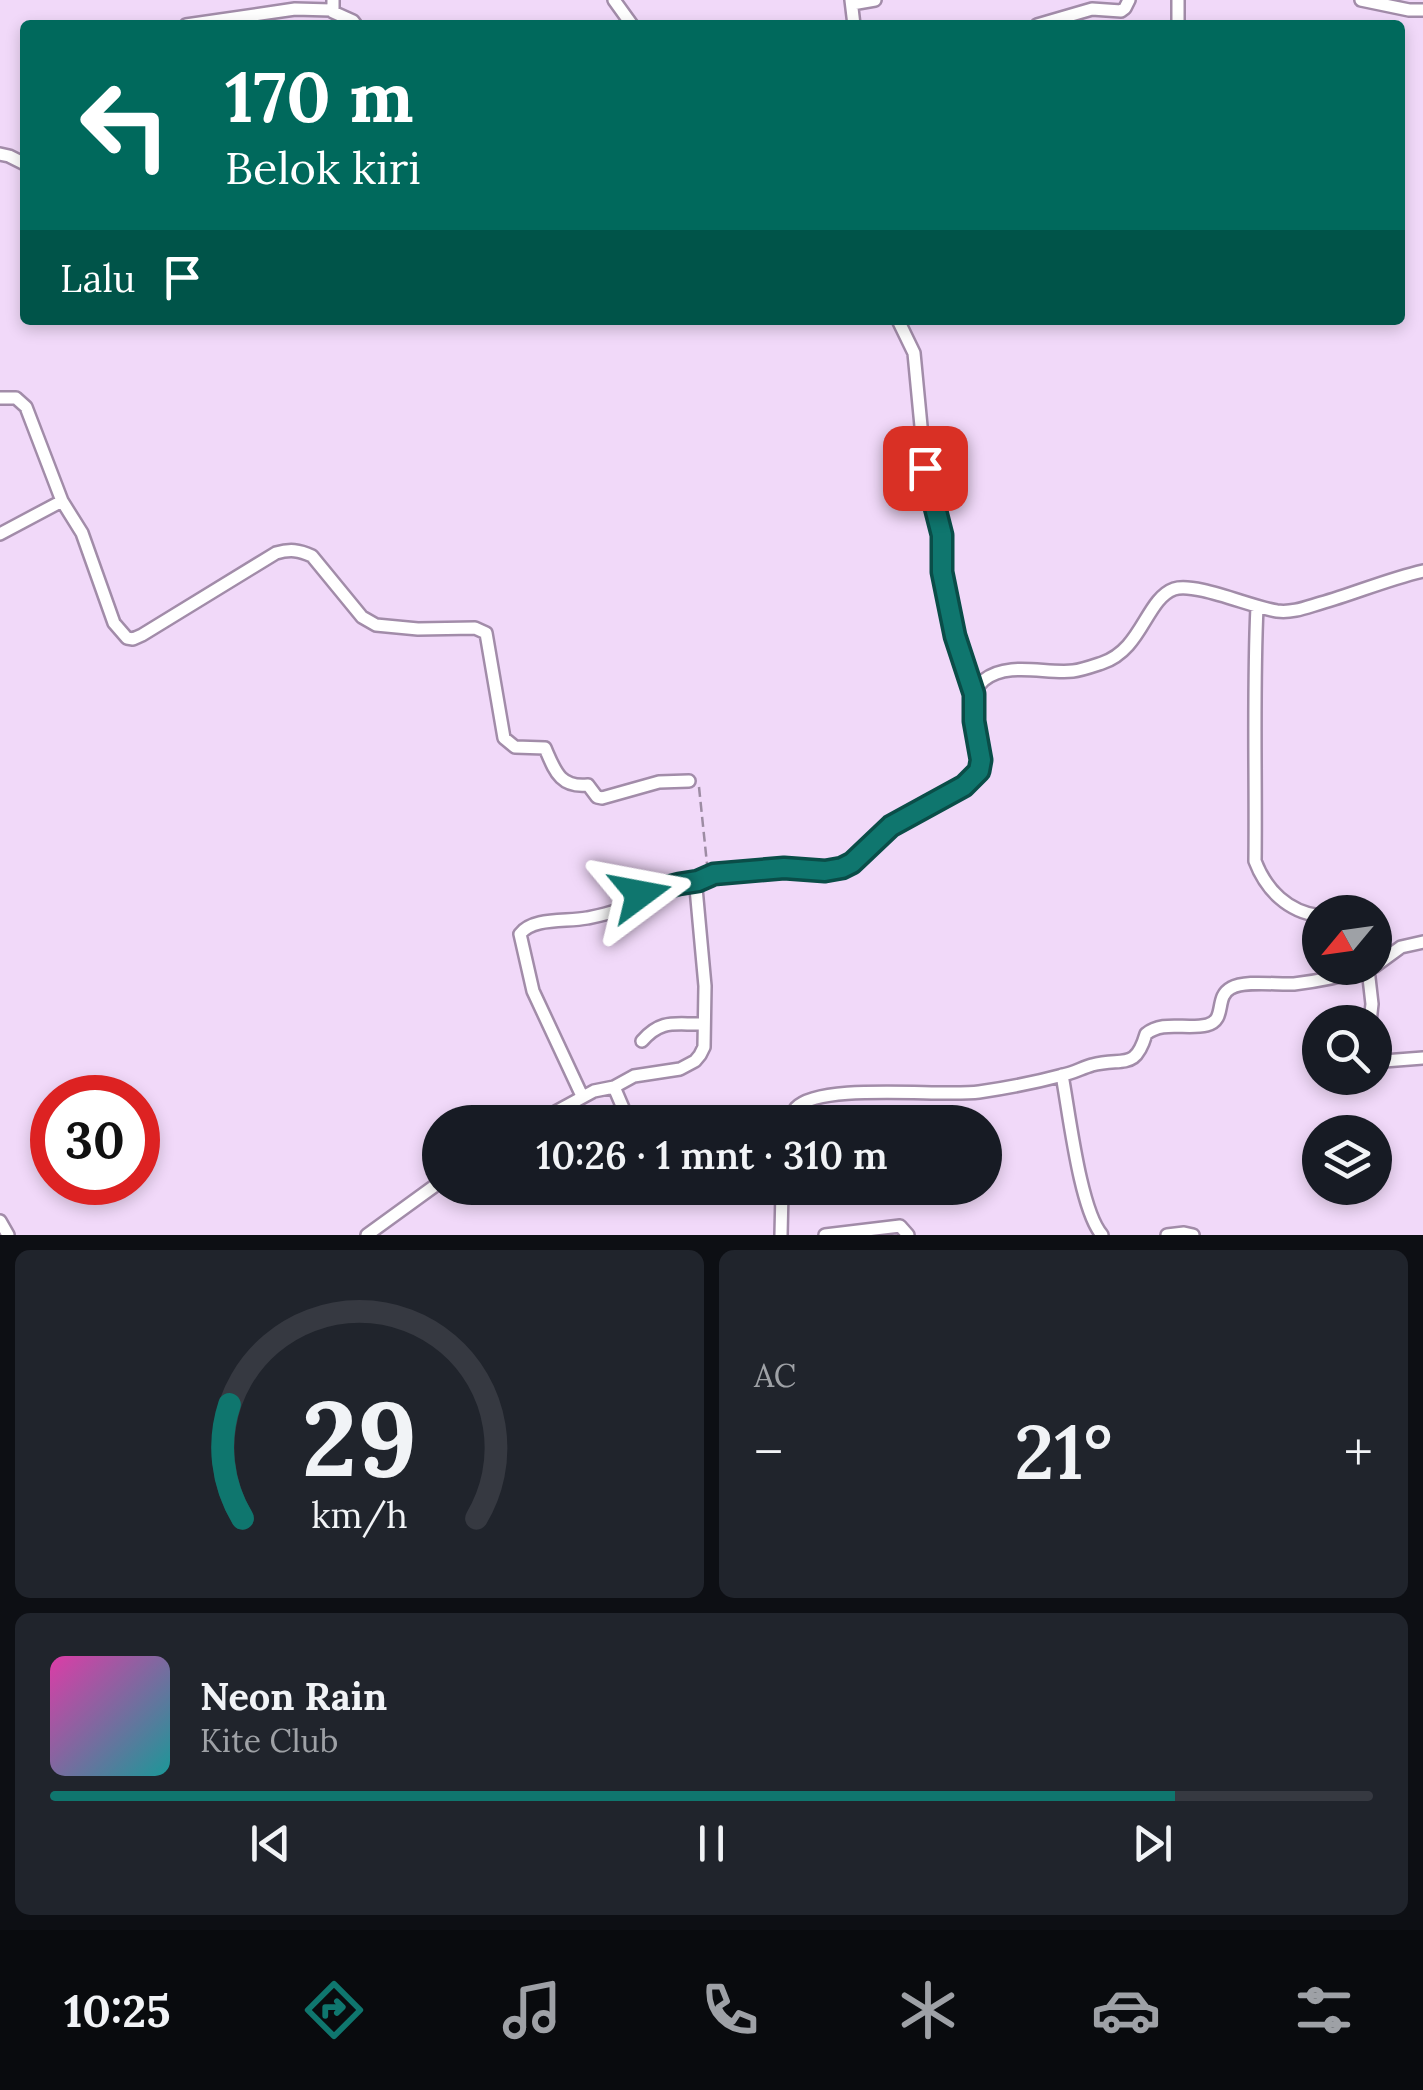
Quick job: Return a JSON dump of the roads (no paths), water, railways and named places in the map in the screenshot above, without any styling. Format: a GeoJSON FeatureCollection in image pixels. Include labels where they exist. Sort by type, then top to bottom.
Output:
{"type":"FeatureCollection","features":[{"type":"Feature","properties":{"kind":"street"},"geometry":{"type":"LineString","coordinates":[[852,2],[874,0]]}},
{"type":"Feature","properties":{"kind":"street"},"geometry":{"type":"LineString","coordinates":[[1055,20],[1092,9],[1121,10],[1129,0]]}},
{"type":"Feature","properties":{"kind":"street"},"geometry":{"type":"LineString","coordinates":[[1361,0],[1423,10]]}},
{"type":"Feature","properties":{"kind":"street"},"geometry":{"type":"LineString","coordinates":[[218,20],[332,5],[336,16],[350,20]]}},
{"type":"Feature","properties":{"kind":"street"},"geometry":{"type":"LineString","coordinates":[[582,1096],[533,991],[522,930],[536,924],[604,914],[640,894],[703,878],[784,868],[842,868],[891,826],[964,786],[979,771],[974,694],[955,636],[942,572],[942,535],[925,468],[914,353],[900,325]]}},
{"type":"Feature","properties":{"kind":"street"},"geometry":{"type":"LineString","coordinates":[[0,398],[16,398],[26,407],[62,501],[82,534],[114,624],[127,638],[142,635],[276,553],[303,552],[312,556],[362,618],[376,625],[475,628],[486,633],[504,738],[514,747],[544,747],[566,784],[588,785],[602,798],[659,782],[689,781]]}},
{"type":"Feature","properties":{"kind":"street"},"geometry":{"type":"LineString","coordinates":[[0,534],[62,501]]}},
{"type":"Feature","properties":{"kind":"street"},"geometry":{"type":"LineString","coordinates":[[974,694],[984,680],[1001,672],[1072,671],[1106,662],[1132,644],[1165,593],[1179,587],[1257,607],[1290,611],[1423,571]]}},
{"type":"Feature","properties":{"kind":"street"},"geometry":{"type":"LineString","coordinates":[[1257,607],[1255,860],[1271,890],[1302,914]]}},
{"type":"Feature","properties":{"kind":"street"},"geometry":{"type":"LineString","coordinates":[[567,1105],[634,1076],[680,1069],[695,1061],[704,1046],[705,986],[696,888],[703,878]]}},
{"type":"Feature","properties":{"kind":"street"},"geometry":{"type":"LineString","coordinates":[[1392,953],[1423,942]]}},
{"type":"Feature","properties":{"kind":"street"},"geometry":{"type":"LineString","coordinates":[[803,1105],[831,1096],[975,1092],[1062,1076],[1096,1064],[1131,1059],[1141,1050],[1146,1034],[1158,1026],[1213,1023],[1220,1015],[1224,993],[1236,986],[1302,982]]}},
{"type":"Feature","properties":{"kind":"street"},"geometry":{"type":"LineString","coordinates":[[642,1041],[661,1025],[704,1024]]}},
{"type":"Feature","properties":{"kind":"street"},"geometry":{"type":"LineString","coordinates":[[1392,1061],[1423,1058]]}},
{"type":"Feature","properties":{"kind":"street"},"geometry":{"type":"LineString","coordinates":[[1062,1076],[1085,1198],[1094,1226],[1102,1235]]}},
{"type":"Feature","properties":{"kind":"street"},"geometry":{"type":"LineString","coordinates":[[614,1086],[622,1105]]}},
{"type":"Feature","properties":{"kind":"street"},"geometry":{"type":"LineString","coordinates":[[367,1235],[422,1195]]}},
{"type":"Feature","properties":{"kind":"street"},"geometry":{"type":"LineString","coordinates":[[780,1235],[783,1205]]}},
{"type":"Feature","properties":{"kind":"street"},"geometry":{"type":"LineString","coordinates":[[0,1222],[8,1235]]}},
{"type":"Feature","properties":{"kind":"street"},"geometry":{"type":"LineString","coordinates":[[825,1235],[900,1226],[908,1235]]}},
{"type":"Feature","properties":{"kind":"street"},"geometry":{"type":"LineString","coordinates":[[1167,1235],[1192,1235]]}}]}
